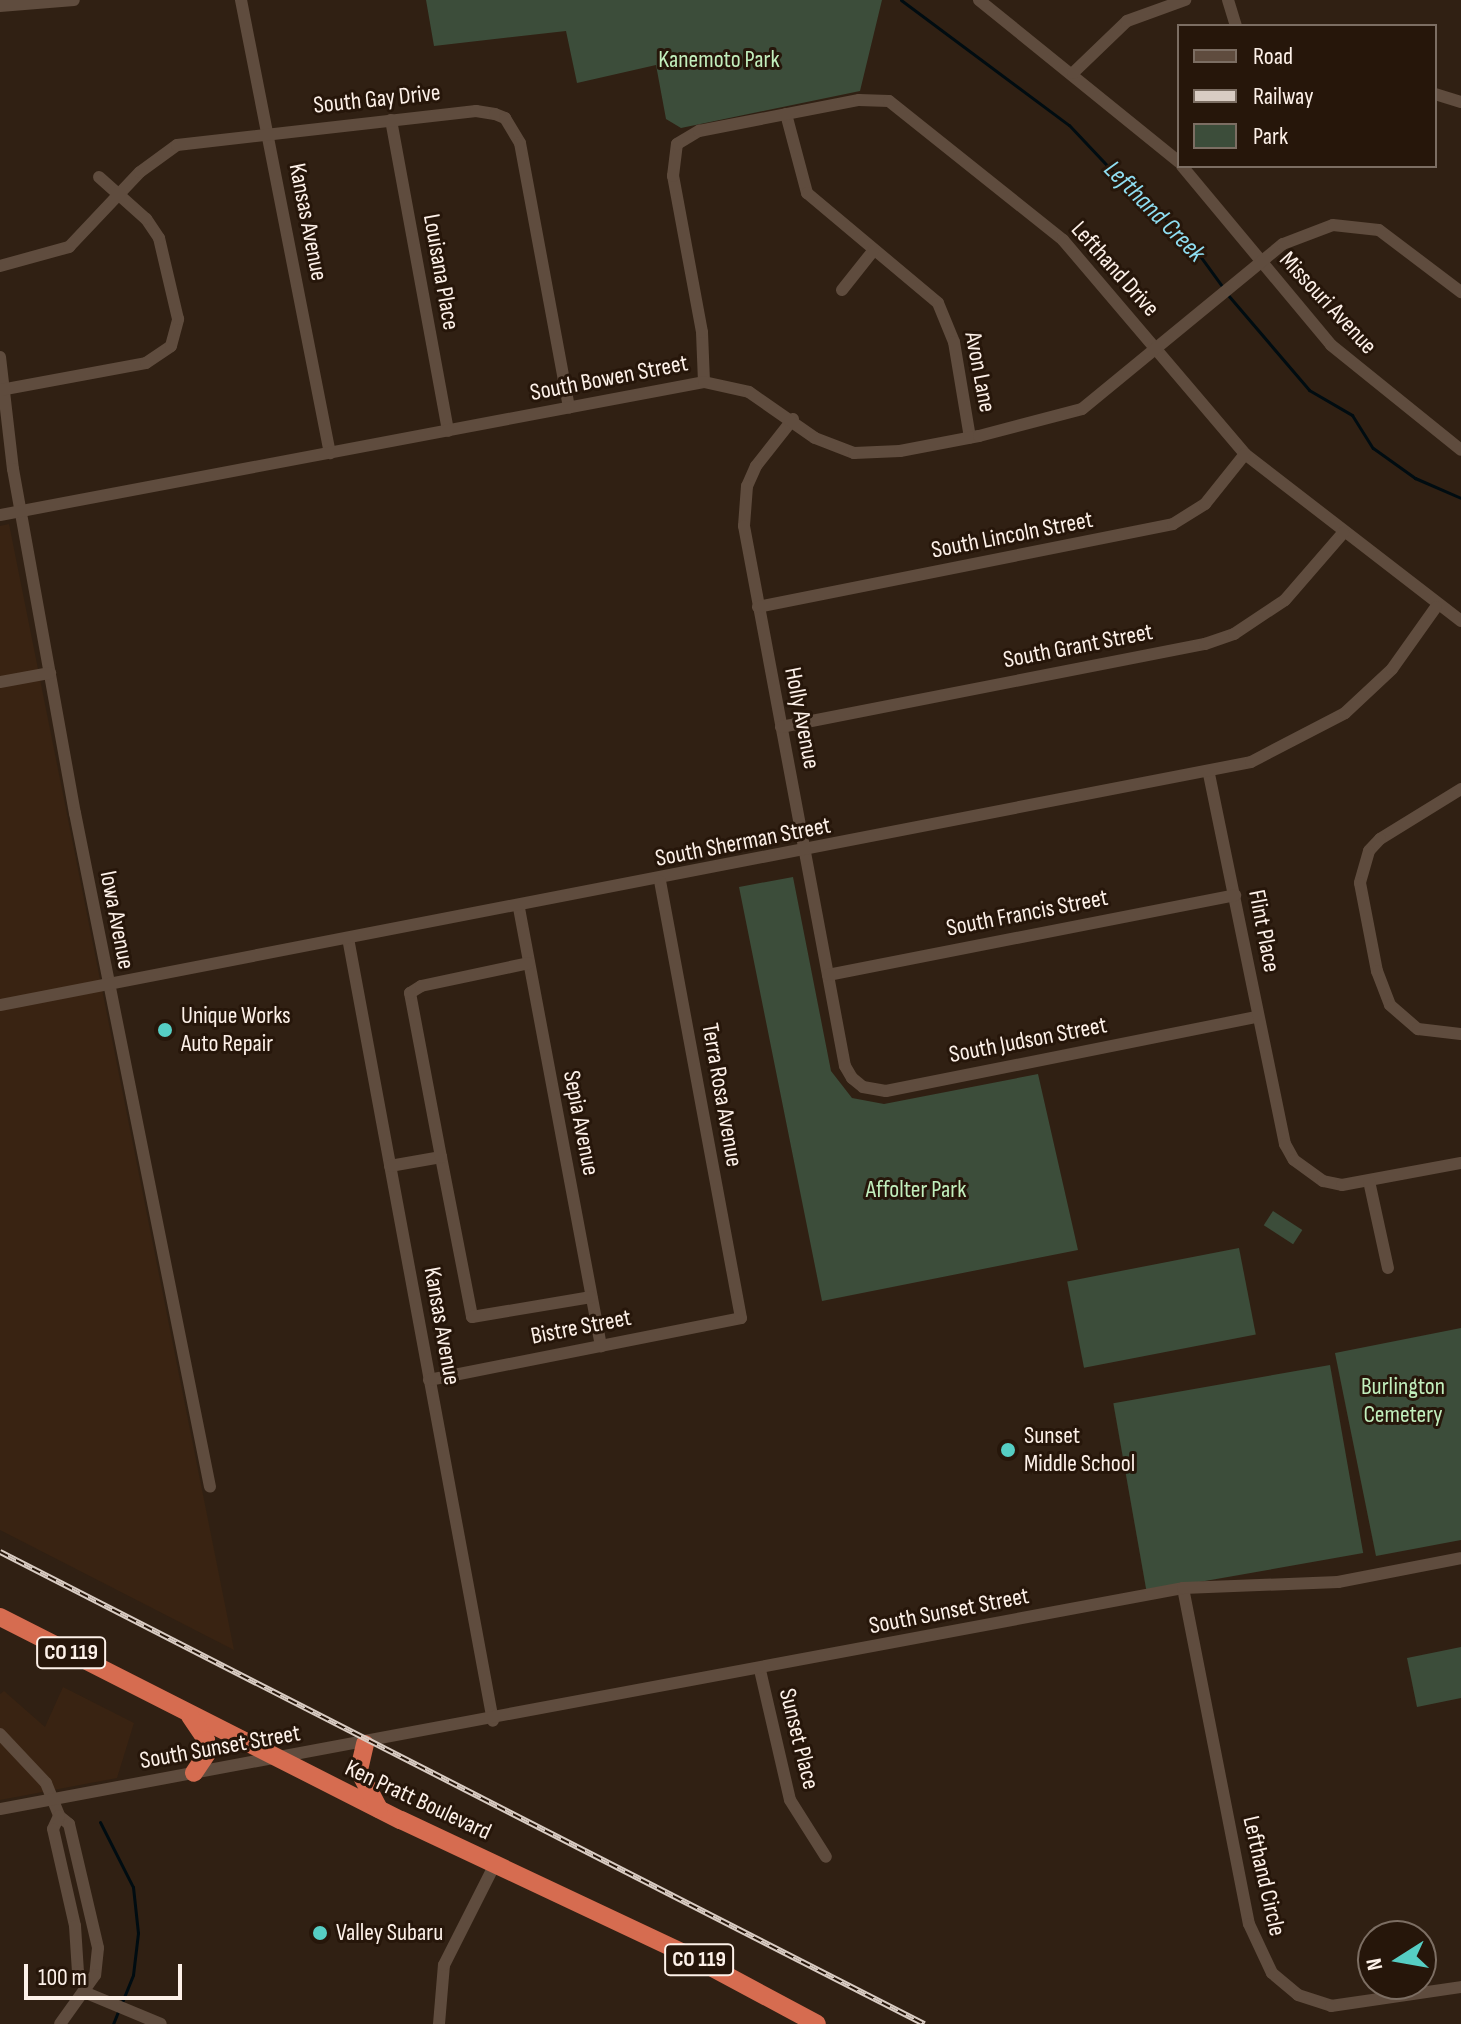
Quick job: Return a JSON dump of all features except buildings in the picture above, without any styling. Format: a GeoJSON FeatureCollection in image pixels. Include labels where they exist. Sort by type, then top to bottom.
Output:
{"type":"FeatureCollection","features":[{"type":"Feature","properties":{"kind":"highway","name":"Ken Pratt Boulevard"},"geometry":{"type":"LineString","coordinates":[[0,1617],[379,1809],[696,1959],[817,2024]]}},
{"type":"Feature","properties":{"kind":"highway"},"geometry":{"type":"LineString","coordinates":[[186,1711],[206,1740],[205,1762],[194,1773]]}},
{"type":"Feature","properties":{"kind":"highway"},"geometry":{"type":"LineString","coordinates":[[365,1744],[359,1771],[379,1809]]}},
{"type":"Feature","properties":{"kind":"street"},"geometry":{"type":"LineString","coordinates":[[0,6],[74,0]]}},
{"type":"Feature","properties":{"kind":"street","name":"Kansas Avenue"},"geometry":{"type":"LineString","coordinates":[[241,0],[330,453]]}},
{"type":"Feature","properties":{"kind":"street","name":"Missouri Avenue"},"geometry":{"type":"LineString","coordinates":[[979,0],[1073,73],[1177,161]]}},
{"type":"Feature","properties":{"kind":"street"},"geometry":{"type":"LineString","coordinates":[[1073,73],[1127,21],[1185,0]]}},
{"type":"Feature","properties":{"kind":"street"},"geometry":{"type":"LineString","coordinates":[[1228,0],[1235,24]]}},
{"type":"Feature","properties":{"kind":"street"},"geometry":{"type":"LineString","coordinates":[[1437,95],[1461,102]]}},
{"type":"Feature","properties":{"kind":"street","name":"Lefthand Drive"},"geometry":{"type":"LineString","coordinates":[[704,382],[702,332],[673,176],[677,144],[699,131],[872,98],[889,101],[1063,240],[1245,454],[1436,607],[1461,621]]}},
{"type":"Feature","properties":{"kind":"street","name":"South Gay Drive"},"geometry":{"type":"LineString","coordinates":[[0,266],[69,247],[119,194],[177,145],[268,132],[476,111],[505,118],[515,131],[569,408]]}},
{"type":"Feature","properties":{"kind":"street","name":"Avon Lane"},"geometry":{"type":"LineString","coordinates":[[786,114],[807,193],[938,303],[947,318],[970,438]]}},
{"type":"Feature","properties":{"kind":"street","name":"Louisana Place"},"geometry":{"type":"LineString","coordinates":[[391,120],[448,431]]}},
{"type":"Feature","properties":{"kind":"street","name":"Missouri Avenue"},"geometry":{"type":"LineString","coordinates":[[1184,168],[1331,345],[1461,450]]}},
{"type":"Feature","properties":{"kind":"street"},"geometry":{"type":"LineString","coordinates":[[3,390],[146,363],[171,346],[178,319],[167,259],[146,219],[99,177]]}},
{"type":"Feature","properties":{"kind":"street","name":"South Bowen Street"},"geometry":{"type":"LineString","coordinates":[[0,515],[704,382],[749,392],[793,419],[815,438],[854,453],[900,451],[970,438],[1061,418],[1082,409],[1229,288],[1306,233],[1354,224],[1379,230],[1461,292]]}},
{"type":"Feature","properties":{"kind":"street"},"geometry":{"type":"LineString","coordinates":[[842,290],[873,251]]}},
{"type":"Feature","properties":{"kind":"street","name":"Iowa Avenue"},"geometry":{"type":"LineString","coordinates":[[0,357],[20,511],[50,673],[108,985],[210,1487]]}},
{"type":"Feature","properties":{"kind":"street","name":"Holly Avenue"},"geometry":{"type":"LineString","coordinates":[[793,419],[756,466],[743,507],[758,607],[839,1038]]}},
{"type":"Feature","properties":{"kind":"street","name":"South Lincoln Street"},"geometry":{"type":"LineString","coordinates":[[758,607],[1173,524],[1205,504],[1245,454]]}},
{"type":"Feature","properties":{"kind":"street","name":"South Grant Street"},"geometry":{"type":"LineString","coordinates":[[781,727],[1205,644],[1234,634],[1285,600],[1343,533]]}},
{"type":"Feature","properties":{"kind":"street","name":"South Sherman Street"},"geometry":{"type":"LineString","coordinates":[[0,1005],[1209,774],[1289,747],[1345,713],[1392,669],[1436,607]]}},
{"type":"Feature","properties":{"kind":"street"},"geometry":{"type":"LineString","coordinates":[[0,682],[50,673]]}},
{"type":"Feature","properties":{"kind":"street","name":"Flint Place"},"geometry":{"type":"LineString","coordinates":[[1209,774],[1285,1144],[1307,1173],[1342,1185],[1461,1163]]}},
{"type":"Feature","properties":{"kind":"street"},"geometry":{"type":"LineString","coordinates":[[1461,789],[1380,839],[1365,859],[1360,883],[1386,1000],[1418,1029],[1461,1034]]}},
{"type":"Feature","properties":{"kind":"street","name":"Terra Rosa Avenue"},"geometry":{"type":"LineString","coordinates":[[660,881],[741,1318]]}},
{"type":"Feature","properties":{"kind":"street","name":"South Francis Street"},"geometry":{"type":"LineString","coordinates":[[828,975],[1235,895]]}},
{"type":"Feature","properties":{"kind":"street","name":"Sepia Avenue"},"geometry":{"type":"LineString","coordinates":[[519,908],[601,1346]]}},
{"type":"Feature","properties":{"kind":"street","name":"Kansas Avenue"},"geometry":{"type":"LineString","coordinates":[[348,938],[493,1721]]}},
{"type":"Feature","properties":{"kind":"street"},"geometry":{"type":"LineString","coordinates":[[529,963],[421,986],[410,993],[472,1317],[591,1297]]}},
{"type":"Feature","properties":{"kind":"street","name":"South Judson Street"},"geometry":{"type":"LineString","coordinates":[[839,1038],[852,1078],[863,1087],[886,1091],[1258,1017]]}},
{"type":"Feature","properties":{"kind":"street"},"geometry":{"type":"LineString","coordinates":[[390,1166],[441,1157]]}},
{"type":"Feature","properties":{"kind":"street"},"geometry":{"type":"LineString","coordinates":[[1369,1181],[1388,1268]]}},
{"type":"Feature","properties":{"kind":"street","name":"Bistre Street"},"geometry":{"type":"LineString","coordinates":[[429,1380],[741,1318]]}},
{"type":"Feature","properties":{"kind":"street","name":"South Sunset Street"},"geometry":{"type":"LineString","coordinates":[[0,1809],[493,1721],[1183,1588],[1338,1582],[1461,1558]]}},
{"type":"Feature","properties":{"kind":"street","name":"Lefthand Circle"},"geometry":{"type":"LineString","coordinates":[[1183,1588],[1249,1924],[1272,1973],[1298,1995],[1331,2006],[1461,1987]]}},
{"type":"Feature","properties":{"kind":"street","name":"Sunset Place"},"geometry":{"type":"LineString","coordinates":[[760,1670],[790,1800],[826,1857]]}},
{"type":"Feature","properties":{"kind":"street","name":"South Sunset Street"},"geometry":{"type":"LineString","coordinates":[[390,1739],[448,1729]]}},
{"type":"Feature","properties":{"kind":"street"},"geometry":{"type":"LineString","coordinates":[[0,1734],[55,1799],[59,1816],[74,1838],[98,1948],[95,1975],[60,2024]]}},
{"type":"Feature","properties":{"kind":"street"},"geometry":{"type":"LineString","coordinates":[[59,1816],[53,1829],[75,1926],[78,1972],[84,1987],[161,2024]]}},
{"type":"Feature","properties":{"kind":"street"},"geometry":{"type":"LineString","coordinates":[[439,2024],[444,1965],[496,1862]]}},
{"type":"Feature","properties":{"kind":"shaded area"},"geometry":{"type":"Polygon","coordinates":[[[9,524],[234,1650],[0,1530],[0,526],[9,524]]]}},
{"type":"Feature","properties":{"kind":"shaded area"},"geometry":{"type":"Polygon","coordinates":[[[63,1687],[134,1723],[117,1778],[0,1800],[0,1694],[4,1691],[45,1727],[63,1687]]]}},
{"type":"Feature","properties":{"kind":"green space","name":"Kanemoto Park"},"geometry":{"type":"Polygon","coordinates":[[[426,0],[882,0],[860,91],[681,128],[666,119],[656,65],[577,83],[566,31],[434,46],[426,0]]]}},
{"type":"Feature","properties":{"kind":"green space","name":"Affolter Park"},"geometry":{"type":"Polygon","coordinates":[[[793,877],[831,1071],[852,1098],[884,1104],[1038,1074],[1078,1250],[822,1301],[739,887],[793,877]]]}},
{"type":"Feature","properties":{"kind":"green space"},"geometry":{"type":"Polygon","coordinates":[[[1273,1211],[1302,1230],[1293,1244],[1264,1225],[1273,1211]]]}},
{"type":"Feature","properties":{"kind":"green space"},"geometry":{"type":"Polygon","coordinates":[[[1239,1248],[1256,1334],[1084,1368],[1067,1281],[1239,1248]]]}},
{"type":"Feature","properties":{"kind":"green space","name":"Burlington Cemetery"},"geometry":{"type":"Polygon","coordinates":[[[1461,1328],[1461,1540],[1376,1556],[1335,1353],[1461,1328]]]}},
{"type":"Feature","properties":{"kind":"green space"},"geometry":{"type":"Polygon","coordinates":[[[1330,1365],[1363,1553],[1147,1591],[1113,1403],[1330,1365]]]}},
{"type":"Feature","properties":{"kind":"green space"},"geometry":{"type":"Polygon","coordinates":[[[1461,1647],[1461,1698],[1417,1707],[1407,1658],[1461,1647]]]}},
{"type":"Feature","properties":{"kind":"waterway","name":"Lefthand Creek"},"geometry":{"type":"LineString","coordinates":[[901,0],[1069,125],[1135,195],[1187,238],[1224,289]]}},
{"type":"Feature","properties":{"kind":"waterway","name":"Lefthand Creek"},"geometry":{"type":"LineString","coordinates":[[1228,295],[1309,390],[1352,415],[1373,448],[1415,478],[1461,498]]}},
{"type":"Feature","properties":{"kind":"waterway"},"geometry":{"type":"LineString","coordinates":[[100,1822],[133,1887],[138,1933],[133,1975],[122,2002]]}},
{"type":"Feature","properties":{"kind":"waterway"},"geometry":{"type":"LineString","coordinates":[[113,2024],[119,2009]]}},
{"type":"Feature","properties":{"kind":"railway"},"geometry":{"type":"LineString","coordinates":[[0,1552],[924,2024]]}},
{"type":"Feature","properties":{"kind":"place","name":"Unique Works Auto Repair"},"geometry":{"type":"Point","coordinates":[165,1030]}},
{"type":"Feature","properties":{"kind":"place","name":"Sunset Middle School"},"geometry":{"type":"Point","coordinates":[1008,1450]}},
{"type":"Feature","properties":{"kind":"place","name":"Valley Subaru"},"geometry":{"type":"Point","coordinates":[320,1933]}}]}
